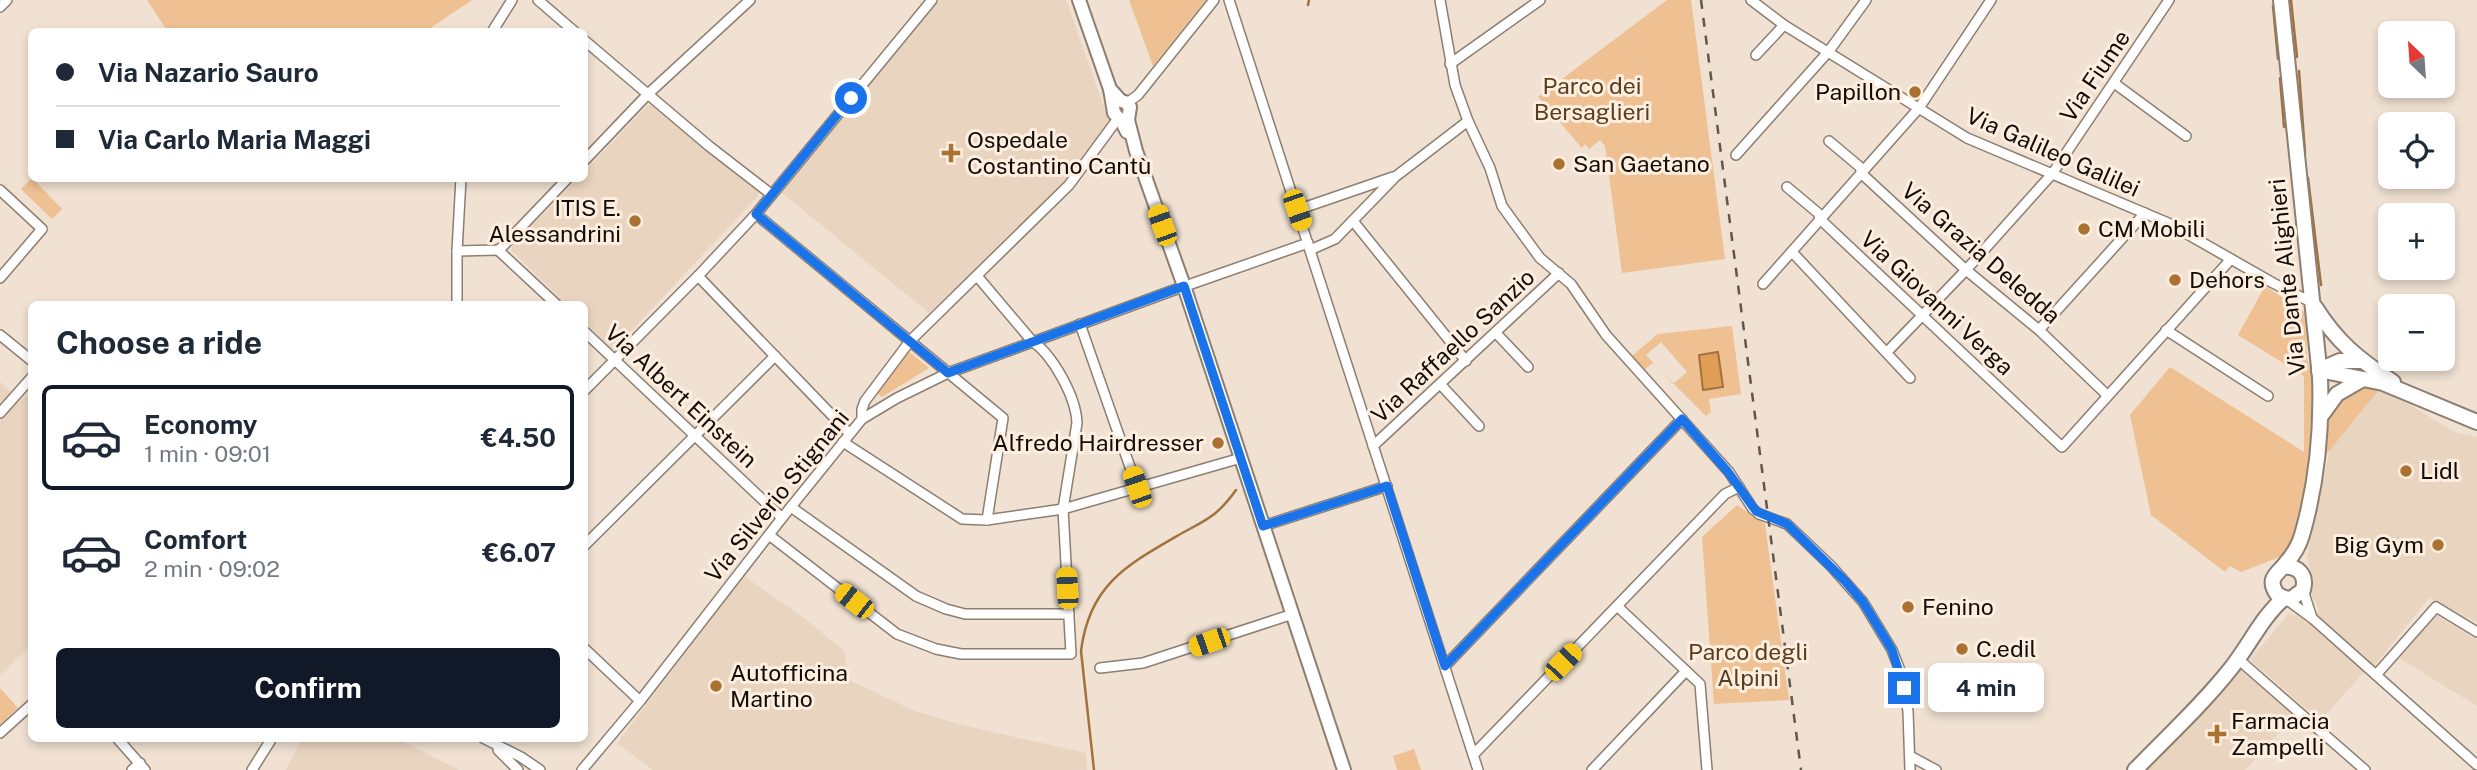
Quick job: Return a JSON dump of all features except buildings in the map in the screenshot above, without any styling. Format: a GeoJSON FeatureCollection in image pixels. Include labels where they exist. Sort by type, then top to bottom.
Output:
{"type":"FeatureCollection","features":[{"type":"Feature","properties":{"kind":"main road","name":"Via Dante Alighieri"},"geometry":{"type":"LineString","coordinates":[[2281,0],[2313,303],[2321,417],[2313,492],[2298,547],[2283,567]]}},
{"type":"Feature","properties":{"kind":"main road"},"geometry":{"type":"LineString","coordinates":[[2313,303],[2329,329],[2344,346],[2414,396]]}},
{"type":"Feature","properties":{"kind":"main road"},"geometry":{"type":"LineString","coordinates":[[2319,370],[2340,361],[2362,361]]}},
{"type":"Feature","properties":{"kind":"main road"},"geometry":{"type":"LineString","coordinates":[[2319,370],[2364,379],[2477,422]]}},
{"type":"Feature","properties":{"kind":"main road"},"geometry":{"type":"LineString","coordinates":[[2321,417],[2337,394],[2364,379]]}},
{"type":"Feature","properties":{"kind":"main road","name":"Via Dante Alighieri"},"geometry":{"type":"LineString","coordinates":[[2298,547],[2301,572]]}},
{"type":"Feature","properties":{"kind":"main road"},"geometry":{"type":"LineString","coordinates":[[2283,567],[2294,567],[2301,572],[2304,579],[2303,590],[2295,597],[2281,595],[2273,578],[2283,567]]}},
{"type":"Feature","properties":{"kind":"main road"},"geometry":{"type":"LineString","coordinates":[[2136,770],[2215,687],[2238,659],[2281,595]]}},
{"type":"Feature","properties":{"kind":"street"},"geometry":{"type":"LineString","coordinates":[[494,28],[512,0]]}},
{"type":"Feature","properties":{"kind":"street"},"geometry":{"type":"LineString","coordinates":[[538,0],[570,28]]}},
{"type":"Feature","properties":{"kind":"street"},"geometry":{"type":"LineString","coordinates":[[588,157],[648,94],[750,0]]}},
{"type":"Feature","properties":{"kind":"street"},"geometry":{"type":"LineString","coordinates":[[588,387],[756,214],[932,0]]}},
{"type":"Feature","properties":{"kind":"street"},"geometry":{"type":"LineString","coordinates":[[1079,0],[1110,89],[1122,108],[1184,286],[1344,770]]}},
{"type":"Feature","properties":{"kind":"street"},"geometry":{"type":"LineString","coordinates":[[862,419],[865,401],[910,341],[1069,185],[1122,108],[1138,95],[1214,0]]}},
{"type":"Feature","properties":{"kind":"street"},"geometry":{"type":"LineString","coordinates":[[1229,0],[1478,770]]}},
{"type":"Feature","properties":{"kind":"street"},"geometry":{"type":"LineString","coordinates":[[1440,0],[1450,64],[1468,121],[1490,168],[1502,206],[1540,258],[1571,284],[1606,335],[1682,419],[1739,486],[1756,511],[1787,524],[1854,591],[1876,622],[1901,673],[1908,711],[1910,770]]}},
{"type":"Feature","properties":{"kind":"street"},"geometry":{"type":"LineString","coordinates":[[1450,64],[1540,0]]}},
{"type":"Feature","properties":{"kind":"street","name":"Via Galileo Galilei"},"geometry":{"type":"LineString","coordinates":[[1751,0],[1784,25],[1968,138],[2168,223],[2273,284],[2313,303]]}},
{"type":"Feature","properties":{"kind":"street"},"geometry":{"type":"LineString","coordinates":[[1736,155],[1829,51],[1866,0]]}},
{"type":"Feature","properties":{"kind":"street"},"geometry":{"type":"LineString","coordinates":[[1763,284],[1919,108],[1991,0]]}},
{"type":"Feature","properties":{"kind":"street","name":"Via Fiume"},"geometry":{"type":"LineString","coordinates":[[1887,352],[1966,270],[2052,174],[2169,0]]}},
{"type":"Feature","properties":{"kind":"street"},"geometry":{"type":"LineString","coordinates":[[1756,55],[1784,25]]}},
{"type":"Feature","properties":{"kind":"street"},"geometry":{"type":"LineString","coordinates":[[588,43],[709,146],[771,194]]}},
{"type":"Feature","properties":{"kind":"street"},"geometry":{"type":"LineString","coordinates":[[2114,83],[2186,136]]}},
{"type":"Feature","properties":{"kind":"street"},"geometry":{"type":"LineString","coordinates":[[1297,210],[1395,177],[1468,121]]}},
{"type":"Feature","properties":{"kind":"street","name":"Via Grazia Deledda"},"geometry":{"type":"LineString","coordinates":[[1829,141],[1860,167],[1862,174],[1966,270],[2039,330],[2107,395]]}},
{"type":"Feature","properties":{"kind":"street","name":"Via Silverio Stignani"},"geometry":{"type":"LineString","coordinates":[[582,770],[640,701],[782,517],[862,419],[948,373],[1032,341],[1184,286],[1335,239],[1395,177]]}},
{"type":"Feature","properties":{"kind":"street"},"geometry":{"type":"LineString","coordinates":[[457,301],[461,182]]}},
{"type":"Feature","properties":{"kind":"street"},"geometry":{"type":"LineString","coordinates":[[498,250],[564,182]]}},
{"type":"Feature","properties":{"kind":"street","name":"Via Giovanni Verga"},"geometry":{"type":"LineString","coordinates":[[1787,187],[2062,447],[2107,395]]}},
{"type":"Feature","properties":{"kind":"street"},"geometry":{"type":"LineString","coordinates":[[0,190],[42,229],[0,278]]}},
{"type":"Feature","properties":{"kind":"street"},"geometry":{"type":"LineString","coordinates":[[2039,330],[2145,213]]}},
{"type":"Feature","properties":{"kind":"street"},"geometry":{"type":"LineString","coordinates":[[756,214],[1003,418],[987,520]]}},
{"type":"Feature","properties":{"kind":"street"},"geometry":{"type":"LineString","coordinates":[[1353,220],[1466,361]]}},
{"type":"Feature","properties":{"kind":"street"},"geometry":{"type":"LineString","coordinates":[[457,251],[498,250],[553,301]]}},
{"type":"Feature","properties":{"kind":"street"},"geometry":{"type":"LineString","coordinates":[[1792,252],[1910,378]]}},
{"type":"Feature","properties":{"kind":"street"},"geometry":{"type":"LineString","coordinates":[[2107,395],[2231,258]]}},
{"type":"Feature","properties":{"kind":"street","name":"Via Raffaello Sanzio"},"geometry":{"type":"LineString","coordinates":[[1373,446],[1559,273]]}},
{"type":"Feature","properties":{"kind":"street"},"geometry":{"type":"LineString","coordinates":[[698,276],[849,433]]}},
{"type":"Feature","properties":{"kind":"street"},"geometry":{"type":"LineString","coordinates":[[769,535],[897,634],[936,649],[961,654],[1071,654],[1063,509],[1077,423],[1075,410],[1065,383],[1040,346],[1032,341],[977,276]]}},
{"type":"Feature","properties":{"kind":"street"},"geometry":{"type":"LineString","coordinates":[[1080,324],[1137,487]]}},
{"type":"Feature","properties":{"kind":"street"},"geometry":{"type":"LineString","coordinates":[[2166,330],[2268,396]]}},
{"type":"Feature","properties":{"kind":"street"},"geometry":{"type":"LineString","coordinates":[[1496,333],[1528,367]]}},
{"type":"Feature","properties":{"kind":"street"},"geometry":{"type":"LineString","coordinates":[[0,335],[28,358]]}},
{"type":"Feature","properties":{"kind":"street","name":"Via Albert Einstein"},"geometry":{"type":"LineString","coordinates":[[588,335],[782,517]]}},
{"type":"Feature","properties":{"kind":"street"},"geometry":{"type":"LineString","coordinates":[[588,542],[775,356]]}},
{"type":"Feature","properties":{"kind":"street"},"geometry":{"type":"LineString","coordinates":[[0,413],[28,382]]}},
{"type":"Feature","properties":{"kind":"street"},"geometry":{"type":"LineString","coordinates":[[1441,385],[1479,426]]}},
{"type":"Feature","properties":{"kind":"street"},"geometry":{"type":"LineString","coordinates":[[1445,666],[1682,419]]}},
{"type":"Feature","properties":{"kind":"street"},"geometry":{"type":"LineString","coordinates":[[843,442],[962,519],[987,520],[1063,509],[1241,458]]}},
{"type":"Feature","properties":{"kind":"street"},"geometry":{"type":"LineString","coordinates":[[1263,526],[1387,486]]}},
{"type":"Feature","properties":{"kind":"street"},"geometry":{"type":"LineString","coordinates":[[1473,755],[1725,494],[1739,486]]}},
{"type":"Feature","properties":{"kind":"street"},"geometry":{"type":"LineString","coordinates":[[791,507],[916,596],[946,609],[965,614],[1069,614]]}},
{"type":"Feature","properties":{"kind":"street"},"geometry":{"type":"LineString","coordinates":[[2303,590],[2312,618]]}},
{"type":"Feature","properties":{"kind":"street"},"geometry":{"type":"LineString","coordinates":[[2281,595],[2312,618],[2477,765]]}},
{"type":"Feature","properties":{"kind":"street"},"geometry":{"type":"LineString","coordinates":[[1617,606],[1700,684],[1707,770]]}},
{"type":"Feature","properties":{"kind":"street"},"geometry":{"type":"LineString","coordinates":[[2376,675],[2436,607],[2477,632]]}},
{"type":"Feature","properties":{"kind":"street"},"geometry":{"type":"LineString","coordinates":[[1100,668],[1143,663],[1293,614]]}},
{"type":"Feature","properties":{"kind":"street"},"geometry":{"type":"LineString","coordinates":[[588,652],[640,701]]}},
{"type":"Feature","properties":{"kind":"street"},"geometry":{"type":"LineString","coordinates":[[2238,659],[2365,770]]}},
{"type":"Feature","properties":{"kind":"street"},"geometry":{"type":"LineString","coordinates":[[1597,768],[1686,671]]}},
{"type":"Feature","properties":{"kind":"street"},"geometry":{"type":"LineString","coordinates":[[0,733],[28,708]]}},
{"type":"Feature","properties":{"kind":"street"},"geometry":{"type":"LineString","coordinates":[[121,742],[142,766],[132,770]]}},
{"type":"Feature","properties":{"kind":"street"},"geometry":{"type":"LineString","coordinates":[[252,770],[270,742]]}},
{"type":"Feature","properties":{"kind":"street"},"geometry":{"type":"LineString","coordinates":[[489,742],[518,770]]}},
{"type":"Feature","properties":{"kind":"street"},"geometry":{"type":"LineString","coordinates":[[490,742],[540,770]]}},
{"type":"Feature","properties":{"kind":"street"},"geometry":{"type":"LineString","coordinates":[[1910,756],[1936,770]]}},
{"type":"Feature","properties":{"kind":"shaded area","name":"Ospedale Costantino Cantù"},"geometry":{"type":"Polygon","coordinates":[[[940,0],[1066,0],[1110,124],[1066,182],[929,313],[781,192],[940,0]]]}},
{"type":"Feature","properties":{"kind":"shaded area","name":"ITIS E. Alessandrini"},"geometry":{"type":"Polygon","coordinates":[[[648,105],[652,105],[758,192],[758,196],[614,349],[588,325],[588,301],[563,301],[512,251],[512,246],[574,182],[588,182],[588,168],[648,105]]]}},
{"type":"Feature","properties":{"kind":"shaded area"},"geometry":{"type":"Polygon","coordinates":[[[1718,352],[1723,387],[1703,390],[1699,355],[1718,352]]]}},
{"type":"Feature","properties":{"kind":"shaded area"},"geometry":{"type":"Polygon","coordinates":[[[0,382],[21,401],[28,393],[28,648],[0,675],[0,382]]]}},
{"type":"Feature","properties":{"kind":"shaded area"},"geometry":{"type":"Polygon","coordinates":[[[2381,387],[2454,432],[2477,437],[2477,622],[2429,598],[2374,666],[2315,614],[2319,610],[2312,595],[2313,579],[2307,557],[2330,449],[2381,387]]]}},
{"type":"Feature","properties":{"kind":"shaded area"},"geometry":{"type":"Polygon","coordinates":[[[744,576],[808,621],[844,651],[849,680],[915,711],[962,725],[1086,753],[1087,770],[653,770],[617,743],[744,576]]]}},
{"type":"Feature","properties":{"kind":"shaded area"},"geometry":{"type":"Polygon","coordinates":[[[2289,613],[2296,616],[2298,614],[2364,672],[2320,721],[2250,660],[2289,613]]]}},
{"type":"Feature","properties":{"kind":"shaded area"},"geometry":{"type":"Polygon","coordinates":[[[2436,615],[2477,640],[2477,706],[2399,658],[2436,615]]]}},
{"type":"Feature","properties":{"kind":"shaded area"},"geometry":{"type":"Polygon","coordinates":[[[2241,668],[2295,715],[2245,770],[2145,770],[2241,668]]]}},
{"type":"Feature","properties":{"kind":"shaded area"},"geometry":{"type":"Polygon","coordinates":[[[300,742],[404,742],[459,770],[286,770],[300,742]]]}},
{"type":"Feature","properties":{"kind":"green space"},"geometry":{"type":"Polygon","coordinates":[[[147,0],[472,0],[430,28],[165,28],[147,0]]]}},
{"type":"Feature","properties":{"kind":"green space"},"geometry":{"type":"Polygon","coordinates":[[[1129,0],[1206,0],[1153,66],[1129,0]]]}},
{"type":"Feature","properties":{"kind":"green space","name":"Parco dei Bersaglieri"},"geometry":{"type":"Polygon","coordinates":[[[1667,0],[1691,0],[1725,259],[1622,273],[1605,146],[1600,140],[1589,149],[1585,144],[1582,148],[1538,97],[1667,0]]]}},
{"type":"Feature","properties":{"kind":"green space"},"geometry":{"type":"Polygon","coordinates":[[[28,182],[36,182],[62,209],[52,219],[21,189],[28,182]]]}},
{"type":"Feature","properties":{"kind":"green space"},"geometry":{"type":"Polygon","coordinates":[[[2265,286],[2306,313],[2307,357],[2313,381],[2316,415],[2312,464],[2294,538],[2282,556],[2241,572],[2230,566],[2225,572],[2151,515],[2130,415],[2170,367],[2304,452],[2304,376],[2238,335],[2265,286]]]}},
{"type":"Feature","properties":{"kind":"green space"},"geometry":{"type":"Polygon","coordinates":[[[1732,326],[1741,394],[1709,399],[1711,412],[1706,416],[1674,384],[1687,372],[1661,342],[1646,355],[1660,369],[1653,363],[1644,370],[1632,356],[1658,334],[1732,326]]]}},
{"type":"Feature","properties":{"kind":"green space"},"geometry":{"type":"Polygon","coordinates":[[[908,351],[929,368],[882,397],[876,392],[908,351]]]}},
{"type":"Feature","properties":{"kind":"green space"},"geometry":{"type":"Polygon","coordinates":[[[2365,384],[2381,387],[2325,456],[2327,415],[2331,406],[2365,384]]]}},
{"type":"Feature","properties":{"kind":"green space","name":"Parco degli Alpini"},"geometry":{"type":"Polygon","coordinates":[[[1737,505],[1765,524],[1789,700],[1714,704],[1702,537],[1737,505]]]}},
{"type":"Feature","properties":{"kind":"green space"},"geometry":{"type":"Polygon","coordinates":[[[0,688],[18,708],[0,725],[0,688]]]}},
{"type":"Feature","properties":{"kind":"green space"},"geometry":{"type":"Polygon","coordinates":[[[1414,749],[1421,770],[1397,770],[1393,756],[1414,749]]]}},
{"type":"Feature","properties":{"kind":"waterway"},"geometry":{"type":"LineString","coordinates":[[1308,5],[1309,0]]}},
{"type":"Feature","properties":{"kind":"waterway"},"geometry":{"type":"LineString","coordinates":[[2291,0],[2297,57]]}},
{"type":"Feature","properties":{"kind":"waterway"},"geometry":{"type":"LineString","coordinates":[[2273,6],[2278,59]]}},
{"type":"Feature","properties":{"kind":"waterway"},"geometry":{"type":"LineString","coordinates":[[2299,71],[2305,153]]}},
{"type":"Feature","properties":{"kind":"waterway"},"geometry":{"type":"LineString","coordinates":[[2280,78],[2284,127]]}},
{"type":"Feature","properties":{"kind":"waterway"},"geometry":{"type":"LineString","coordinates":[[2308,178],[2321,285]]}},
{"type":"Feature","properties":{"kind":"waterway"},"geometry":{"type":"LineString","coordinates":[[1094,770],[1081,651],[1092,610],[1112,580],[1126,568],[1210,518],[1236,490]]}},
{"type":"Feature","properties":{"kind":"railway"},"geometry":{"type":"LineString","coordinates":[[1701,0],[1801,770]]}},
{"type":"Feature","properties":{"kind":"place","name":"Papillon"},"geometry":{"type":"Point","coordinates":[1915,92]}},
{"type":"Feature","properties":{"kind":"place","name":"Ospedale Costantino Cantù"},"geometry":{"type":"Point","coordinates":[951,153]}},
{"type":"Feature","properties":{"kind":"place","name":"San Gaetano"},"geometry":{"type":"Point","coordinates":[1559,164]}},
{"type":"Feature","properties":{"kind":"place","name":"ITIS E. Alessandrini"},"geometry":{"type":"Point","coordinates":[635,221]}},
{"type":"Feature","properties":{"kind":"place","name":"CM Mobili"},"geometry":{"type":"Point","coordinates":[2084,229]}},
{"type":"Feature","properties":{"kind":"place","name":"Dehors"},"geometry":{"type":"Point","coordinates":[2175,280]}},
{"type":"Feature","properties":{"kind":"place","name":"Alfredo Hairdresser"},"geometry":{"type":"Point","coordinates":[1218,443]}},
{"type":"Feature","properties":{"kind":"place","name":"Lidl"},"geometry":{"type":"Point","coordinates":[2406,471]}},
{"type":"Feature","properties":{"kind":"place","name":"Big Gym"},"geometry":{"type":"Point","coordinates":[2438,545]}},
{"type":"Feature","properties":{"kind":"place","name":"Fenino"},"geometry":{"type":"Point","coordinates":[1908,607]}},
{"type":"Feature","properties":{"kind":"place","name":"C.edil"},"geometry":{"type":"Point","coordinates":[1962,649]}},
{"type":"Feature","properties":{"kind":"place","name":"Autofficina Martino"},"geometry":{"type":"Point","coordinates":[716,686]}},
{"type":"Feature","properties":{"kind":"place","name":"Farmacia Zampelli"},"geometry":{"type":"Point","coordinates":[2217,734]}},
{"type":"Feature","properties":{"kind":"route"},"geometry":{"type":"LineString","coordinates":[[851,98],[756,214],[948,373],[1184,286],[1263,526],[1387,486],[1445,666],[1682,419],[1734,479],[1756,511],[1787,524],[1863,602],[1892,650],[1904,688]]}}]}
